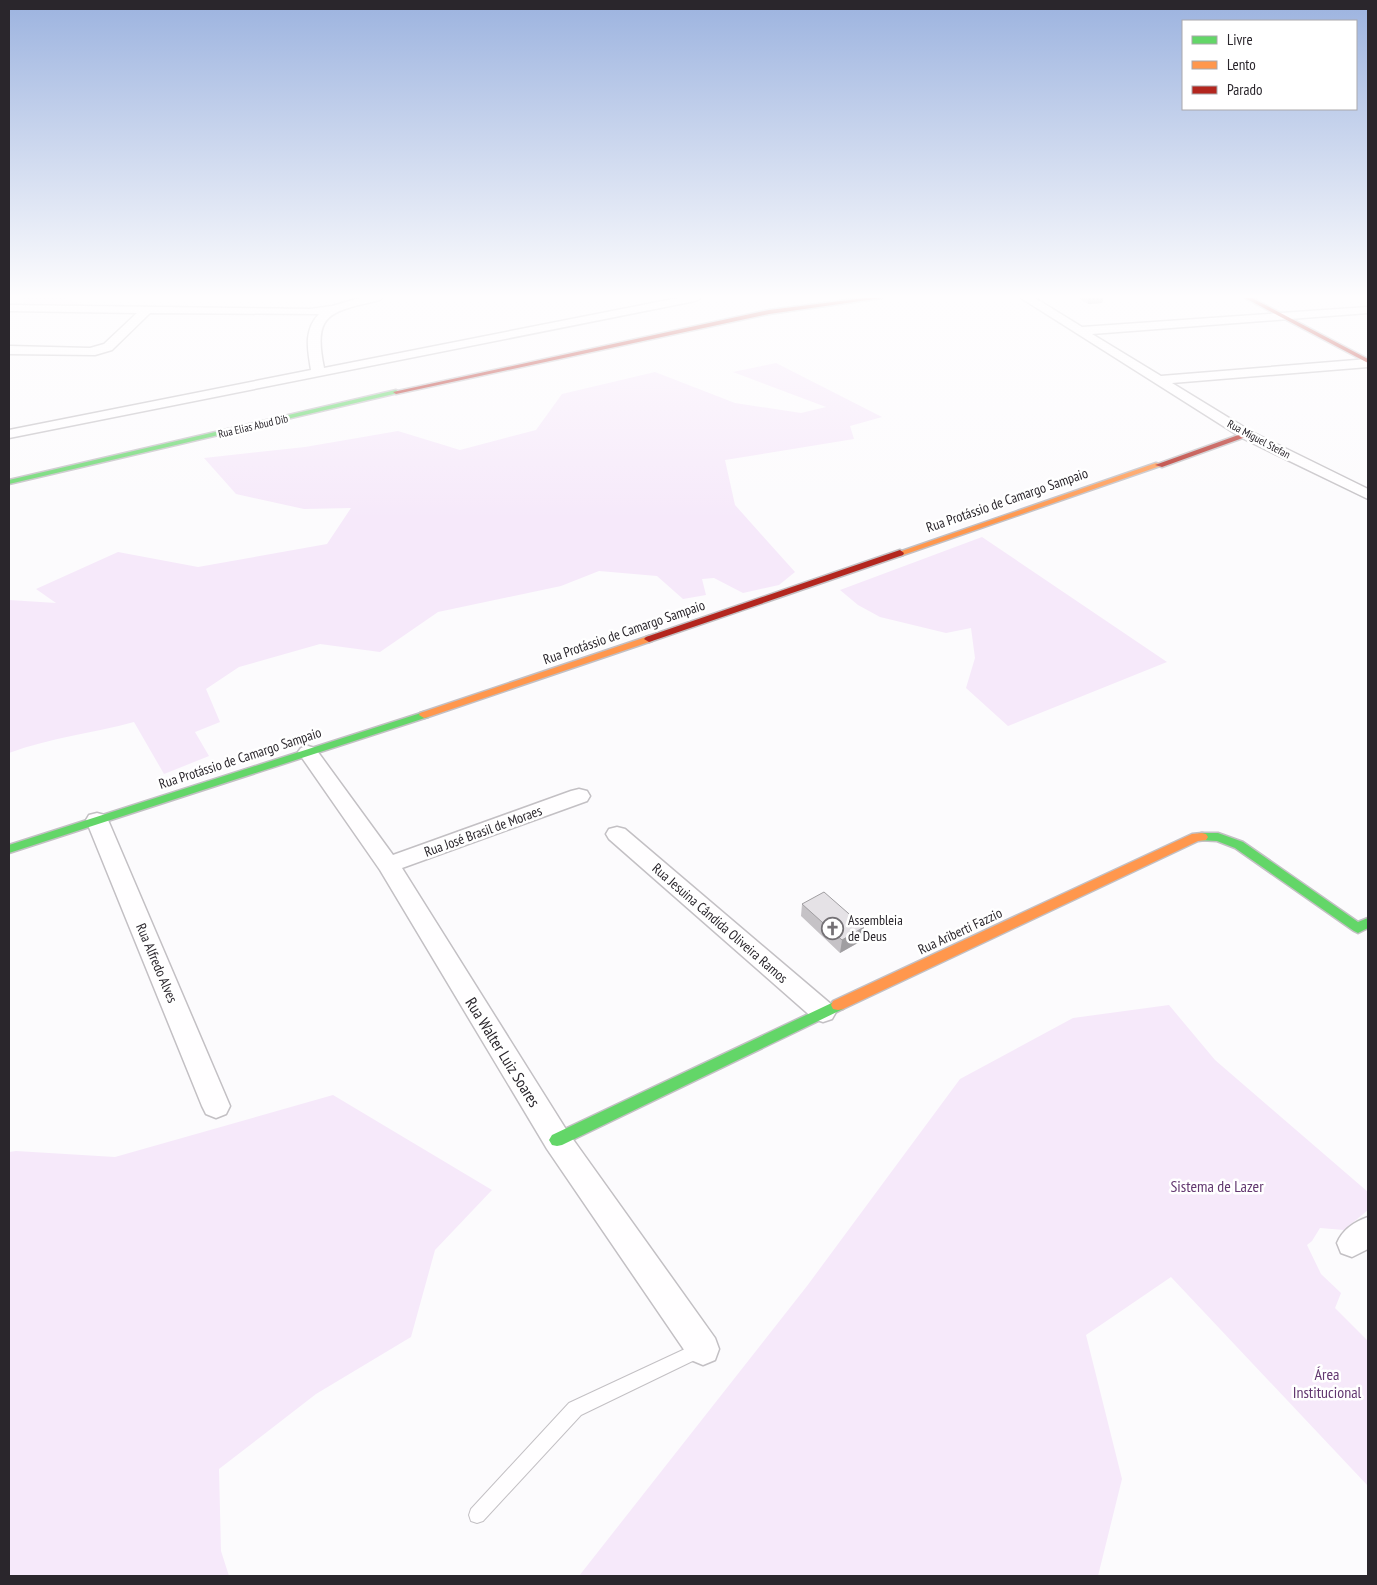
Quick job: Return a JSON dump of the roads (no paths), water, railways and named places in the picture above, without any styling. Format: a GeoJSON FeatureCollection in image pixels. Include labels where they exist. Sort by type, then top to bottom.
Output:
{"type":"FeatureCollection","features":[{"type":"Feature","properties":{"kind":"street"},"geometry":{"type":"LineString","coordinates":[[9,434],[318,372]]}},
{"type":"Feature","properties":{"kind":"street","name":"Rua Elias Abud Dib"},"geometry":{"type":"LineString","coordinates":[[9,482],[492,372]]}},
{"type":"Feature","properties":{"kind":"street","name":"Rua Miguel Stefan"},"geometry":{"type":"LineString","coordinates":[[1145,372],[1247,435],[1368,495]]}},
{"type":"Feature","properties":{"kind":"street"},"geometry":{"type":"LineString","coordinates":[[1158,380],[1252,372]]}},
{"type":"Feature","properties":{"kind":"street","name":"Rua Protássio de Camargo Sampaio"},"geometry":{"type":"LineString","coordinates":[[9,849],[611,652],[1247,435]]}},
{"type":"Feature","properties":{"kind":"street","name":"Rua Walter Luiz Soares"},"geometry":{"type":"LineString","coordinates":[[308,752],[388,865],[557,1140],[704,1348]]}},
{"type":"Feature","properties":{"kind":"street","name":"Rua José Brasil de Moraes"},"geometry":{"type":"LineString","coordinates":[[388,865],[579,796]]}},
{"type":"Feature","properties":{"kind":"street","name":"Rua Alfredo Alves"},"geometry":{"type":"LineString","coordinates":[[97,820],[216,1106]]}},
{"type":"Feature","properties":{"kind":"street","name":"Rua Jesuina Cândida Oliveira Ramos"},"geometry":{"type":"LineString","coordinates":[[617,834],[823,1012]]}},
{"type":"Feature","properties":{"kind":"street","name":"Rua Ariberti Fazzio"},"geometry":{"type":"LineString","coordinates":[[557,1140],[823,1012],[1196,837],[1218,837],[1239,845],[1365,929]]}},
{"type":"Feature","properties":{"kind":"lane"},"geometry":{"type":"LineString","coordinates":[[477,1515],[575,1409],[704,1348]]}},
{"type":"Feature","properties":{"kind":"place","name":"Assembleia de Deus"},"geometry":{"type":"Point","coordinates":[832,928]}},
{"type":"Feature","properties":{"kind":"park label","name":"Sistema de Lazer"},"geometry":{"type":"Point","coordinates":[1217,1186]}},
{"type":"Feature","properties":{"kind":"park label","name":"Área Institucional"},"geometry":{"type":"Point","coordinates":[1327,1383]}}]}
